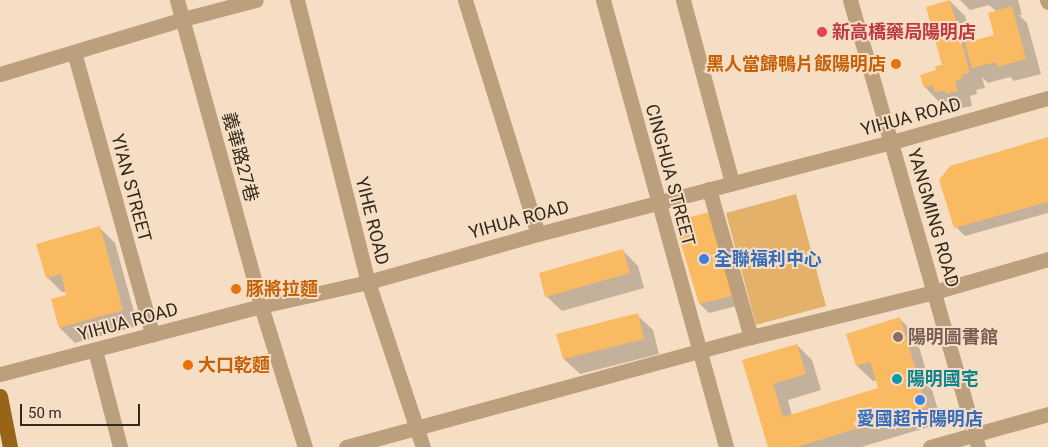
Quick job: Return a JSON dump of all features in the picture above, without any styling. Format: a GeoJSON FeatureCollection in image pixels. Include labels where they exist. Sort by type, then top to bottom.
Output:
{"type":"FeatureCollection","features":[{"type":"Feature","properties":{"kind":"main road"},"geometry":{"type":"LineString","coordinates":[[0,396],[10,447]]}},
{"type":"Feature","properties":{"kind":"street","name":"義華路27巷"},"geometry":{"type":"LineString","coordinates":[[177,0],[261,306],[305,447]]}},
{"type":"Feature","properties":{"kind":"street"},"geometry":{"type":"LineString","coordinates":[[0,74],[183,18],[256,0]]}},
{"type":"Feature","properties":{"kind":"street","name":"YIHE ROAD"},"geometry":{"type":"LineString","coordinates":[[297,0],[368,282],[423,447]]}},
{"type":"Feature","properties":{"kind":"street"},"geometry":{"type":"LineString","coordinates":[[465,0],[538,234]]}},
{"type":"Feature","properties":{"kind":"street","name":"CINGHUA STREET"},"geometry":{"type":"LineString","coordinates":[[603,0],[726,447]]}},
{"type":"Feature","properties":{"kind":"street"},"geometry":{"type":"LineString","coordinates":[[683,0],[732,182]]}},
{"type":"Feature","properties":{"kind":"street","name":"YANGMING ROAD"},"geometry":{"type":"LineString","coordinates":[[850,0],[976,441]]}},
{"type":"Feature","properties":{"kind":"street","name":"YI'AN STREET"},"geometry":{"type":"LineString","coordinates":[[74,52],[152,334]]}},
{"type":"Feature","properties":{"kind":"street","name":"YIHUA ROAD"},"geometry":{"type":"LineString","coordinates":[[0,374],[261,306],[368,282],[538,234],[732,182],[892,142],[1048,98]]}},
{"type":"Feature","properties":{"kind":"street"},"geometry":{"type":"LineString","coordinates":[[709,189],[751,337]]}},
{"type":"Feature","properties":{"kind":"street"},"geometry":{"type":"LineString","coordinates":[[346,447],[751,337],[934,292],[1048,259]]}},
{"type":"Feature","properties":{"kind":"street"},"geometry":{"type":"LineString","coordinates":[[94,350],[120,447]]}},
{"type":"Feature","properties":{"kind":"street"},"geometry":{"type":"LineString","coordinates":[[930,447],[976,441],[1048,414]]}},
{"type":"Feature","properties":{"kind":"shaded area"},"geometry":{"type":"Polygon","coordinates":[[[796,194],[826,306],[756,325],[726,213],[796,194]]]}},
{"type":"Feature","properties":{"kind":"building"},"geometry":{"type":"Polygon","coordinates":[[[950,0],[970,73],[961,75],[962,79],[955,81],[958,91],[946,94],[945,90],[935,92],[933,85],[924,88],[920,75],[936,70],[935,66],[942,65],[926,7],[950,0]]]}},
{"type":"Feature","properties":{"kind":"building"},"geometry":{"type":"Polygon","coordinates":[[[1012,6],[1026,59],[998,67],[996,62],[972,68],[965,43],[994,35],[988,13],[1012,6]]]}},
{"type":"Feature","properties":{"kind":"building"},"geometry":{"type":"Polygon","coordinates":[[[1048,137],[1048,202],[954,228],[939,180],[950,166],[1048,137]]]}},
{"type":"Feature","properties":{"kind":"building","name":"全聯福利中心"},"geometry":{"type":"Polygon","coordinates":[[[710,212],[732,296],[699,304],[674,221],[710,212]]]}},
{"type":"Feature","properties":{"kind":"building"},"geometry":{"type":"Polygon","coordinates":[[[100,226],[123,310],[59,328],[51,299],[66,295],[61,274],[46,278],[36,244],[100,226]]]}},
{"type":"Feature","properties":{"kind":"building"},"geometry":{"type":"Polygon","coordinates":[[[623,249],[630,273],[545,297],[539,273],[623,249]]]}},
{"type":"Feature","properties":{"kind":"building"},"geometry":{"type":"Polygon","coordinates":[[[638,313],[644,339],[563,359],[556,334],[638,313]]]}},
{"type":"Feature","properties":{"kind":"building","name":"陽明國宅"},"geometry":{"type":"Polygon","coordinates":[[[900,317],[927,407],[797,447],[768,447],[742,360],[797,344],[806,374],[773,384],[783,417],[878,388],[870,362],[856,366],[846,334],[900,317]]]}},
{"type":"Feature","properties":{"kind":"place","name":"新高橋藥局陽明店"},"geometry":{"type":"Point","coordinates":[822,32]}},
{"type":"Feature","properties":{"kind":"place","name":"黑人當歸鴨片飯陽明店"},"geometry":{"type":"Point","coordinates":[896,64]}},
{"type":"Feature","properties":{"kind":"place","name":"全聯福利中心"},"geometry":{"type":"Point","coordinates":[704,259]}},
{"type":"Feature","properties":{"kind":"place","name":"豚將拉麵"},"geometry":{"type":"Point","coordinates":[236,289]}},
{"type":"Feature","properties":{"kind":"place","name":"陽明圖書館"},"geometry":{"type":"Point","coordinates":[898,337]}},
{"type":"Feature","properties":{"kind":"place","name":"大口乾麵"},"geometry":{"type":"Point","coordinates":[188,365]}},
{"type":"Feature","properties":{"kind":"place","name":"陽明國宅"},"geometry":{"type":"Point","coordinates":[897,379]}},
{"type":"Feature","properties":{"kind":"place","name":"愛國超市陽明店"},"geometry":{"type":"Point","coordinates":[920,400]}}]}
